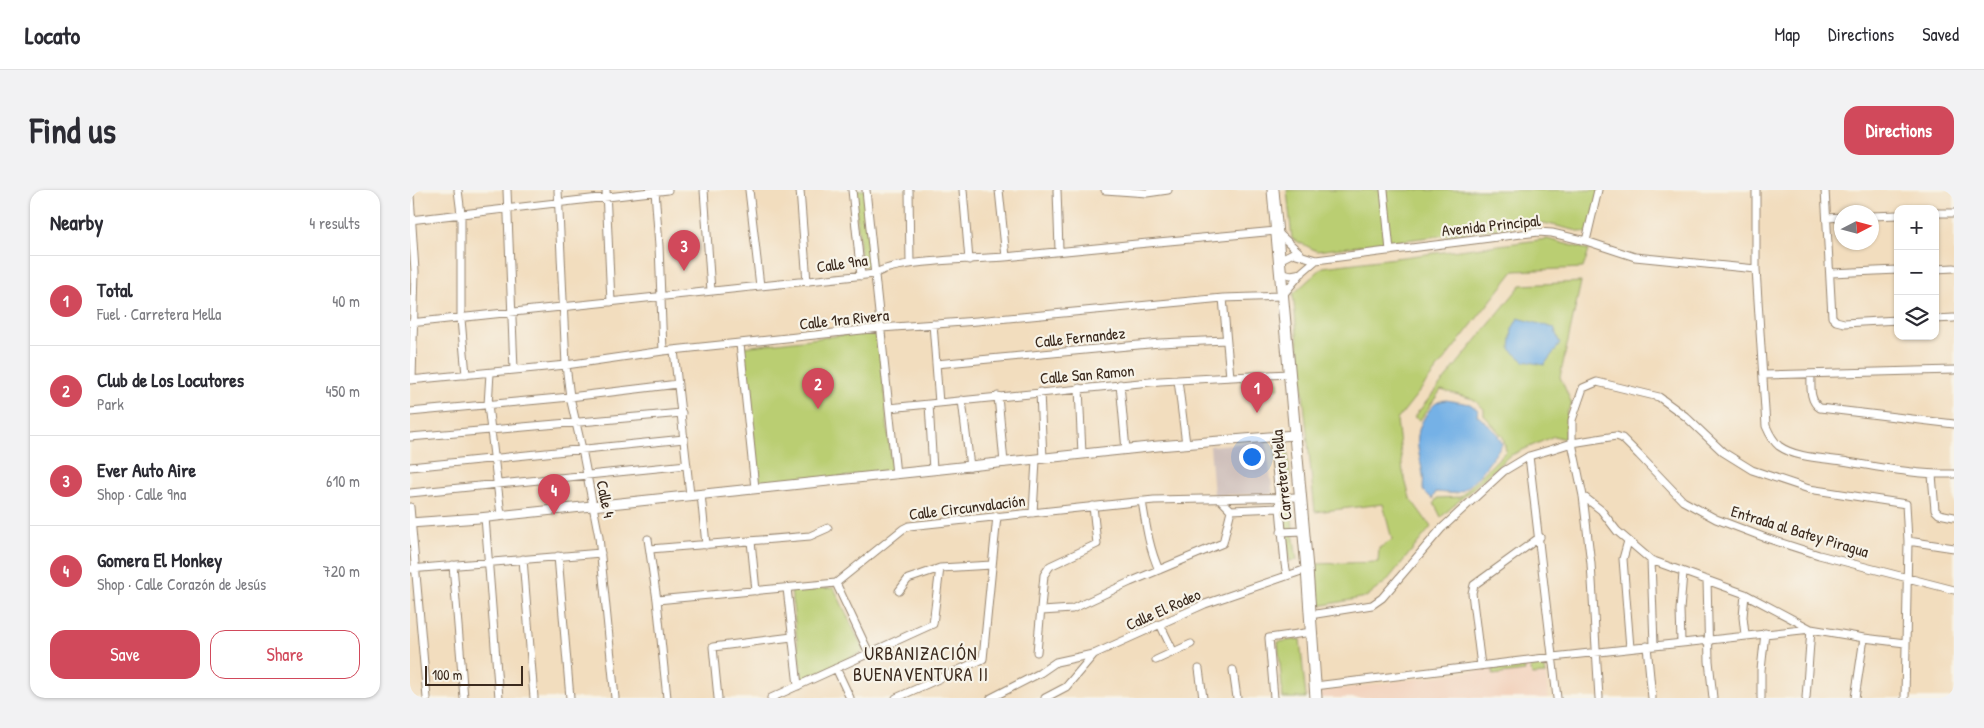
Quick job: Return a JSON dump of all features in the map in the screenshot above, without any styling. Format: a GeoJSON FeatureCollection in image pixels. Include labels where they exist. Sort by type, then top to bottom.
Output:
{"type":"FeatureCollection","features":[{"type":"Feature","properties":{"kind":"main road","name":"Carretera Mella"},"geometry":{"type":"LineString","coordinates":[[1273,190],[1307,569],[1316,692]]}},
{"type":"Feature","properties":{"kind":"street"},"geometry":{"type":"LineString","coordinates":[[458,190],[461,214],[461,319],[466,375]]}},
{"type":"Feature","properties":{"kind":"street"},"geometry":{"type":"LineString","coordinates":[[507,190],[514,370]]}},
{"type":"Feature","properties":{"kind":"street","name":"Calle 4"},"geometry":{"type":"LineString","coordinates":[[558,190],[566,365],[570,397],[594,505],[601,553],[615,698]]}},
{"type":"Feature","properties":{"kind":"street"},"geometry":{"type":"LineString","coordinates":[[411,219],[559,204],[607,193],[668,190]]}},
{"type":"Feature","properties":{"kind":"street"},"geometry":{"type":"LineString","coordinates":[[704,190],[711,291]]}},
{"type":"Feature","properties":{"kind":"street"},"geometry":{"type":"LineString","coordinates":[[749,190],[760,286]]}},
{"type":"Feature","properties":{"kind":"street"},"geometry":{"type":"LineString","coordinates":[[800,190],[807,282]]}},
{"type":"Feature","properties":{"kind":"street"},"geometry":{"type":"LineString","coordinates":[[852,190],[861,276]]}},
{"type":"Feature","properties":{"kind":"street"},"geometry":{"type":"LineString","coordinates":[[866,190],[896,474]]}},
{"type":"Feature","properties":{"kind":"street"},"geometry":{"type":"LineString","coordinates":[[909,190],[910,264]]}},
{"type":"Feature","properties":{"kind":"street"},"geometry":{"type":"LineString","coordinates":[[963,190],[969,260]]}},
{"type":"Feature","properties":{"kind":"street"},"geometry":{"type":"LineString","coordinates":[[999,190],[1006,257]]}},
{"type":"Feature","properties":{"kind":"street"},"geometry":{"type":"LineString","coordinates":[[1057,190],[1059,250]]}},
{"type":"Feature","properties":{"kind":"street"},"geometry":{"type":"LineString","coordinates":[[1106,190],[1147,193],[1168,190]]}},
{"type":"Feature","properties":{"kind":"street"},"geometry":{"type":"LineString","coordinates":[[1384,190],[1390,251]]}},
{"type":"Feature","properties":{"kind":"street"},"geometry":{"type":"LineString","coordinates":[[1586,241],[1598,190]]}},
{"type":"Feature","properties":{"kind":"street"},"geometry":{"type":"LineString","coordinates":[[1756,190],[1756,269],[1766,426],[1778,446],[1799,454],[1932,475],[1954,474]]}},
{"type":"Feature","properties":{"kind":"street"},"geometry":{"type":"LineString","coordinates":[[1825,190],[1832,317],[1836,321],[1894,320]]}},
{"type":"Feature","properties":{"kind":"street"},"geometry":{"type":"LineString","coordinates":[[655,191],[663,351]]}},
{"type":"Feature","properties":{"kind":"street"},"geometry":{"type":"LineString","coordinates":[[607,193],[611,302]]}},
{"type":"Feature","properties":{"kind":"street"},"geometry":{"type":"LineString","coordinates":[[410,196],[415,271],[411,380]]}},
{"type":"Feature","properties":{"kind":"street"},"geometry":{"type":"LineString","coordinates":[[1939,213],[1954,213]]}},
{"type":"Feature","properties":{"kind":"street"},"geometry":{"type":"LineString","coordinates":[[1879,216],[1894,215]]}},
{"type":"Feature","properties":{"kind":"street"},"geometry":{"type":"LineString","coordinates":[[1827,218],[1834,218]]}},
{"type":"Feature","properties":{"kind":"street"},"geometry":{"type":"LineString","coordinates":[[1276,231],[1300,253],[1316,260],[1302,272],[1282,296]]}},
{"type":"Feature","properties":{"kind":"street","name":"Calle 9na"},"geometry":{"type":"LineString","coordinates":[[412,323],[861,276],[910,264],[1006,257],[1059,250],[1276,231]]}},
{"type":"Feature","properties":{"kind":"street","name":"Avenida Principal"},"geometry":{"type":"LineString","coordinates":[[1316,260],[1538,232],[1552,233],[1586,241],[1635,256],[1756,269]]}},
{"type":"Feature","properties":{"kind":"street"},"geometry":{"type":"LineString","coordinates":[[1300,253],[1294,253],[1280,266],[1291,275],[1302,272]]}},
{"type":"Feature","properties":{"kind":"street"},"geometry":{"type":"LineString","coordinates":[[1939,269],[1954,268]]}},
{"type":"Feature","properties":{"kind":"street"},"geometry":{"type":"LineString","coordinates":[[1831,273],[1894,270]]}},
{"type":"Feature","properties":{"kind":"street","name":"Calle 1ra Rivera"},"geometry":{"type":"LineString","coordinates":[[411,380],[566,365],[663,351],[881,328],[1223,298],[1282,296]]}},
{"type":"Feature","properties":{"kind":"street"},"geometry":{"type":"LineString","coordinates":[[1223,298],[1230,377]]}},
{"type":"Feature","properties":{"kind":"street"},"geometry":{"type":"LineString","coordinates":[[1939,319],[1954,318]]}},
{"type":"Feature","properties":{"kind":"street"},"geometry":{"type":"LineString","coordinates":[[933,324],[939,403]]}},
{"type":"Feature","properties":{"kind":"street","name":"Calle Fernandez"},"geometry":{"type":"LineString","coordinates":[[936,364],[1160,343],[1226,340]]}},
{"type":"Feature","properties":{"kind":"street"},"geometry":{"type":"LineString","coordinates":[[740,344],[755,488]]}},
{"type":"Feature","properties":{"kind":"street"},"geometry":{"type":"LineString","coordinates":[[674,350],[690,495]]}},
{"type":"Feature","properties":{"kind":"street"},"geometry":{"type":"LineString","coordinates":[[1763,375],[1954,370]]}},
{"type":"Feature","properties":{"kind":"street"},"geometry":{"type":"LineString","coordinates":[[490,373],[488,405],[501,515]]}},
{"type":"Feature","properties":{"kind":"street","name":"Calle San Ramon"},"geometry":{"type":"LineString","coordinates":[[889,408],[1120,384],[1289,374]]}},
{"type":"Feature","properties":{"kind":"street"},"geometry":{"type":"LineString","coordinates":[[1811,374],[1812,399],[1814,404],[1820,408],[1954,424]]}},
{"type":"Feature","properties":{"kind":"street"},"geometry":{"type":"LineString","coordinates":[[1178,380],[1186,444]]}},
{"type":"Feature","properties":{"kind":"street"},"geometry":{"type":"LineString","coordinates":[[1599,698],[1591,564],[1583,496],[1572,443],[1572,420],[1583,388],[1597,382],[1659,397],[1685,416],[1723,452],[1752,470],[1809,489],[1906,504],[1908,541],[1904,698]]}},
{"type":"Feature","properties":{"kind":"street"},"geometry":{"type":"LineString","coordinates":[[410,412],[570,397],[678,384]]}},
{"type":"Feature","properties":{"kind":"street"},"geometry":{"type":"LineString","coordinates":[[1120,384],[1126,450]]}},
{"type":"Feature","properties":{"kind":"street"},"geometry":{"type":"LineString","coordinates":[[1080,388],[1082,454]]}},
{"type":"Feature","properties":{"kind":"street"},"geometry":{"type":"LineString","coordinates":[[1033,513],[1039,459],[1040,392]]}},
{"type":"Feature","properties":{"kind":"street"},"geometry":{"type":"LineString","coordinates":[[998,396],[1004,463]]}},
{"type":"Feature","properties":{"kind":"street"},"geometry":{"type":"LineString","coordinates":[[962,400],[970,467]]}},
{"type":"Feature","properties":{"kind":"street"},"geometry":{"type":"LineString","coordinates":[[929,404],[933,470]]}},
{"type":"Feature","properties":{"kind":"street"},"geometry":{"type":"LineString","coordinates":[[410,437],[682,413]]}},
{"type":"Feature","properties":{"kind":"street"},"geometry":{"type":"LineString","coordinates":[[411,523],[486,517],[1082,454],[1294,435]]}},
{"type":"Feature","properties":{"kind":"street"},"geometry":{"type":"LineString","coordinates":[[1272,436],[1284,564],[1288,575]]}},
{"type":"Feature","properties":{"kind":"street","name":"Entrada al Batey Piragua"},"geometry":{"type":"LineString","coordinates":[[1310,615],[1372,605],[1382,598],[1441,528],[1504,471],[1529,456],[1572,443],[1616,436],[1622,438],[1683,501],[1716,519],[1819,555],[1954,590]]}},
{"type":"Feature","properties":{"kind":"street"},"geometry":{"type":"LineString","coordinates":[[410,467],[684,439]]}},
{"type":"Feature","properties":{"kind":"street"},"geometry":{"type":"LineString","coordinates":[[1529,456],[1540,537],[1557,698]]}},
{"type":"Feature","properties":{"kind":"street"},"geometry":{"type":"LineString","coordinates":[[410,492],[687,465]]}},
{"type":"Feature","properties":{"kind":"street"},"geometry":{"type":"LineString","coordinates":[[1932,475],[1935,510],[1939,514],[1954,517]]}},
{"type":"Feature","properties":{"kind":"street"},"geometry":{"type":"LineString","coordinates":[[701,494],[706,545]]}},
{"type":"Feature","properties":{"kind":"street"},"geometry":{"type":"LineString","coordinates":[[1583,496],[1601,510],[1617,530],[1651,560],[1745,594],[1811,629]]}},
{"type":"Feature","properties":{"kind":"street","name":"Calle Circunvalación"},"geometry":{"type":"LineString","coordinates":[[836,583],[906,528],[997,516],[1142,501],[1300,497]]}},
{"type":"Feature","properties":{"kind":"street"},"geometry":{"type":"LineString","coordinates":[[1220,499],[1231,510],[1280,508]]}},
{"type":"Feature","properties":{"kind":"street"},"geometry":{"type":"LineString","coordinates":[[1142,501],[1147,534],[1159,570]]}},
{"type":"Feature","properties":{"kind":"street"},"geometry":{"type":"LineString","coordinates":[[1037,652],[1044,575],[1050,566],[1097,544],[1093,506]]}},
{"type":"Feature","properties":{"kind":"street"},"geometry":{"type":"LineString","coordinates":[[410,507],[413,568],[427,698]]}},
{"type":"Feature","properties":{"kind":"street"},"geometry":{"type":"LineString","coordinates":[[1042,611],[1072,609],[1222,543],[1231,510]]}},
{"type":"Feature","properties":{"kind":"street"},"geometry":{"type":"LineString","coordinates":[[896,698],[982,659],[997,516]]}},
{"type":"Feature","properties":{"kind":"street"},"geometry":{"type":"LineString","coordinates":[[486,517],[499,698]]}},
{"type":"Feature","properties":{"kind":"street"},"geometry":{"type":"LineString","coordinates":[[650,549],[810,536],[828,528]]}},
{"type":"Feature","properties":{"kind":"street"},"geometry":{"type":"LineString","coordinates":[[1281,532],[1303,531]]}},
{"type":"Feature","properties":{"kind":"street"},"geometry":{"type":"LineString","coordinates":[[1481,666],[1472,593],[1474,585],[1540,537]]}},
{"type":"Feature","properties":{"kind":"street"},"geometry":{"type":"LineString","coordinates":[[648,540],[657,600],[667,698]]}},
{"type":"Feature","properties":{"kind":"street"},"geometry":{"type":"LineString","coordinates":[[751,541],[756,591]]}},
{"type":"Feature","properties":{"kind":"street"},"geometry":{"type":"LineString","coordinates":[[1628,541],[1623,559],[1630,648]]}},
{"type":"Feature","properties":{"kind":"street"},"geometry":{"type":"LineString","coordinates":[[1908,541],[1954,548]]}},
{"type":"Feature","properties":{"kind":"street"},"geometry":{"type":"LineString","coordinates":[[413,568],[601,553]]}},
{"type":"Feature","properties":{"kind":"street"},"geometry":{"type":"LineString","coordinates":[[558,556],[570,698]]}},
{"type":"Feature","properties":{"kind":"street"},"geometry":{"type":"LineString","coordinates":[[523,559],[534,698]]}},
{"type":"Feature","properties":{"kind":"street"},"geometry":{"type":"LineString","coordinates":[[1651,560],[1650,646],[1652,698]]}},
{"type":"Feature","properties":{"kind":"street"},"geometry":{"type":"LineString","coordinates":[[453,565],[464,698]]}},
{"type":"Feature","properties":{"kind":"street"},"geometry":{"type":"LineString","coordinates":[[899,591],[908,579],[940,568],[992,565]]}},
{"type":"Feature","properties":{"kind":"street"},"geometry":{"type":"LineString","coordinates":[[772,698],[934,624],[940,568]]}},
{"type":"Feature","properties":{"kind":"street","name":"Calle El Rodeo"},"geometry":{"type":"LineString","coordinates":[[1045,698],[1066,687],[1094,654],[1205,604],[1307,569]]}},
{"type":"Feature","properties":{"kind":"street"},"geometry":{"type":"LineString","coordinates":[[1681,642],[1680,610],[1683,573]]}},
{"type":"Feature","properties":{"kind":"street"},"geometry":{"type":"LineString","coordinates":[[1707,580],[1709,661],[1713,698]]}},
{"type":"Feature","properties":{"kind":"street"},"geometry":{"type":"LineString","coordinates":[[657,600],[836,583],[870,653]]}},
{"type":"Feature","properties":{"kind":"street"},"geometry":{"type":"LineString","coordinates":[[787,588],[798,686]]}},
{"type":"Feature","properties":{"kind":"street"},"geometry":{"type":"LineString","coordinates":[[1745,594],[1743,617],[1745,635]]}},
{"type":"Feature","properties":{"kind":"street"},"geometry":{"type":"LineString","coordinates":[[1160,624],[1173,651]]}},
{"type":"Feature","properties":{"kind":"street"},"geometry":{"type":"LineString","coordinates":[[1316,692],[1481,666],[1681,642],[1811,629],[1905,643]]}},
{"type":"Feature","properties":{"kind":"street"},"geometry":{"type":"LineString","coordinates":[[1806,698],[1811,629]]}},
{"type":"Feature","properties":{"kind":"street"},"geometry":{"type":"LineString","coordinates":[[1274,698],[1269,638],[1312,632]]}},
{"type":"Feature","properties":{"kind":"street"},"geometry":{"type":"LineString","coordinates":[[1761,698],[1761,670],[1765,633]]}},
{"type":"Feature","properties":{"kind":"street"},"geometry":{"type":"LineString","coordinates":[[718,698],[713,647],[792,637]]}},
{"type":"Feature","properties":{"kind":"street"},"geometry":{"type":"LineString","coordinates":[[1855,698],[1864,638]]}},
{"type":"Feature","properties":{"kind":"street"},"geometry":{"type":"LineString","coordinates":[[1156,660],[1190,644]]}},
{"type":"Feature","properties":{"kind":"street"},"geometry":{"type":"LineString","coordinates":[[991,698],[1040,673],[1056,662],[1094,654]]}},
{"type":"Feature","properties":{"kind":"street"},"geometry":{"type":"LineString","coordinates":[[836,668],[850,698]]}},
{"type":"Feature","properties":{"kind":"street"},"geometry":{"type":"LineString","coordinates":[[1200,669],[1203,698]]}},
{"type":"Feature","properties":{"kind":"street"},"geometry":{"type":"LineString","coordinates":[[1233,670],[1237,698]]}},
{"type":"Feature","properties":{"kind":"shaded area"},"geometry":{"type":"Polygon","coordinates":[[[1266,441],[1273,494],[1214,495],[1210,446],[1266,441]]]}},
{"type":"Feature","properties":{"kind":"shaded area"},"geometry":{"type":"Polygon","coordinates":[[[1544,662],[1548,698],[1320,698],[1323,691],[1544,662]]]}},
{"type":"Feature","properties":{"kind":"green space"},"geometry":{"type":"Polygon","coordinates":[[[854,190],[866,190],[874,266],[862,266],[854,190]]]}},
{"type":"Feature","properties":{"kind":"green space"},"geometry":{"type":"Polygon","coordinates":[[[1287,190],[1602,190],[1591,234],[1544,223],[1317,251],[1292,239],[1287,190]]]}},
{"type":"Feature","properties":{"kind":"green space"},"geometry":{"type":"Polygon","coordinates":[[[1547,239],[1589,250],[1583,268],[1514,271],[1397,420],[1403,472],[1410,498],[1431,527],[1386,582],[1366,597],[1319,606],[1315,564],[1378,562],[1379,548],[1392,540],[1383,504],[1315,512],[1293,294],[1323,267],[1547,239]]]}},
{"type":"Feature","properties":{"kind":"green space"},"geometry":{"type":"Polygon","coordinates":[[[1581,282],[1560,377],[1572,404],[1567,412],[1565,439],[1554,436],[1509,456],[1441,517],[1434,503],[1437,498],[1460,497],[1506,451],[1503,437],[1484,415],[1484,409],[1473,399],[1441,390],[1420,420],[1414,417],[1521,285],[1581,282]]]}},
{"type":"Feature","properties":{"kind":"green space"},"geometry":{"type":"Polygon","coordinates":[[[878,331],[892,472],[758,485],[743,347],[878,331]]]}},
{"type":"Feature","properties":{"kind":"green space"},"geometry":{"type":"Polygon","coordinates":[[[1277,376],[1279,388],[1273,389],[1251,381],[1242,386],[1241,379],[1277,376]]]}},
{"type":"Feature","properties":{"kind":"green space"},"geometry":{"type":"Polygon","coordinates":[[[1287,440],[1290,477],[1289,482],[1284,484],[1279,482],[1275,441],[1287,440]]]}},
{"type":"Feature","properties":{"kind":"green space"},"geometry":{"type":"Polygon","coordinates":[[[1282,499],[1291,499],[1293,530],[1284,531],[1282,499]]]}},
{"type":"Feature","properties":{"kind":"green space"},"geometry":{"type":"Polygon","coordinates":[[[1293,533],[1297,560],[1290,561],[1285,534],[1293,533]]]}},
{"type":"Feature","properties":{"kind":"green space"},"geometry":{"type":"Polygon","coordinates":[[[834,588],[864,651],[802,681],[791,590],[834,588]]]}},
{"type":"Feature","properties":{"kind":"green space"},"geometry":{"type":"Polygon","coordinates":[[[1300,639],[1306,698],[1283,698],[1278,642],[1300,639]]]}},
{"type":"Feature","properties":{"kind":"green space"},"geometry":{"type":"Polygon","coordinates":[[[1544,662],[1546,674],[1532,675],[1530,664],[1544,662]]]}},
{"type":"Feature","properties":{"kind":"green space"},"geometry":{"type":"Polygon","coordinates":[[[1524,664],[1525,671],[1493,675],[1492,669],[1524,664]]]}},
{"type":"Feature","properties":{"kind":"water"},"geometry":{"type":"Polygon","coordinates":[[[1518,318],[1554,328],[1560,344],[1544,365],[1524,361],[1510,349],[1512,329],[1518,318]]]}},
{"type":"Feature","properties":{"kind":"water"},"geometry":{"type":"Polygon","coordinates":[[[1446,400],[1470,404],[1478,410],[1477,415],[1497,433],[1502,444],[1482,472],[1462,491],[1456,493],[1436,492],[1432,499],[1423,490],[1423,477],[1418,450],[1419,428],[1434,405],[1446,400]]]}},
{"type":"Feature","properties":{"kind":"place","name":"Ever Auto Aire"},"geometry":{"type":"Point","coordinates":[684,271]}},
{"type":"Feature","properties":{"kind":"place","name":"Club de Los Locutores"},"geometry":{"type":"Point","coordinates":[818,409]}},
{"type":"Feature","properties":{"kind":"place","name":"Total"},"geometry":{"type":"Point","coordinates":[1257,413]}},
{"type":"Feature","properties":{"kind":"place","name":"Gomera El Monkey"},"geometry":{"type":"Point","coordinates":[554,515]}},
{"type":"Feature","properties":{"kind":"district","name":"URBANIZACIÓN BUENAVENTURA II"},"geometry":{"type":"Point","coordinates":[921,664]}}]}
